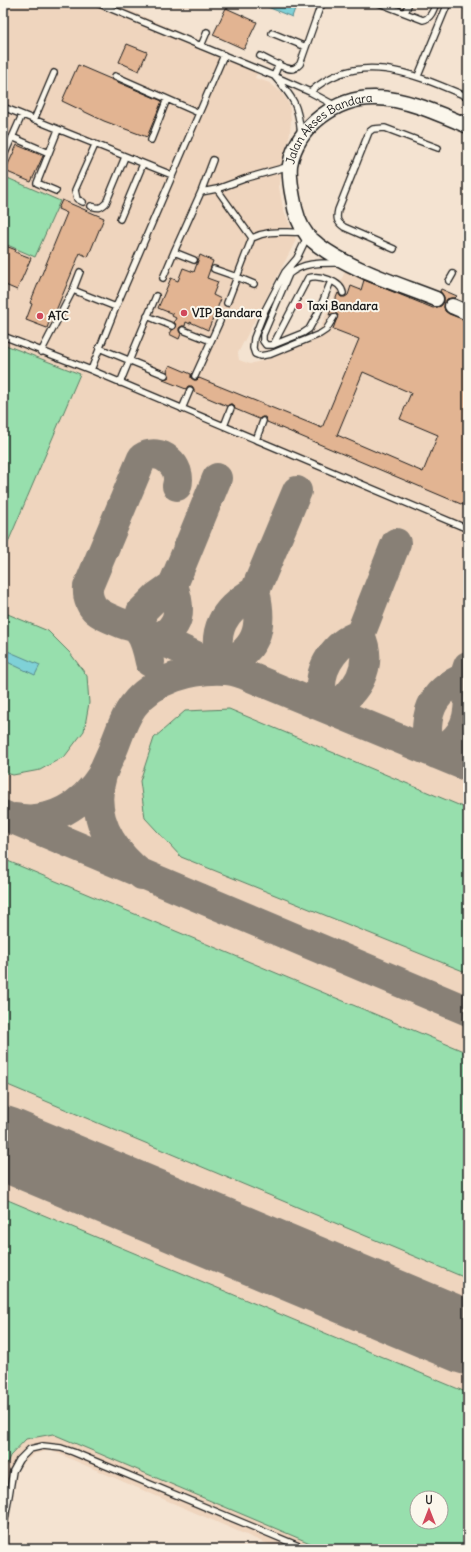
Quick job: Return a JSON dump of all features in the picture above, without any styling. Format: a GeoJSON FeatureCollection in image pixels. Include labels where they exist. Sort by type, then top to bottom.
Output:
{"type":"FeatureCollection","features":[{"type":"Feature","properties":{"kind":"street","name":"Jalan Akses Bandara"},"geometry":{"type":"LineString","coordinates":[[436,299],[346,262],[324,249],[306,234],[294,206],[290,185],[290,166],[294,151],[302,136],[312,123],[337,106],[353,101],[376,98],[400,102],[435,112],[468,126]]}},
{"type":"Feature","properties":{"kind":"street"},"geometry":{"type":"LineString","coordinates":[[452,306],[468,313]]}},
{"type":"Feature","properties":{"kind":"lane"},"geometry":{"type":"LineString","coordinates":[[97,3],[274,76],[337,106]]}},
{"type":"Feature","properties":{"kind":"lane"},"geometry":{"type":"LineString","coordinates":[[260,56],[292,70],[296,68],[300,64],[323,3]]}},
{"type":"Feature","properties":{"kind":"lane"},"geometry":{"type":"LineString","coordinates":[[381,3],[418,19],[427,20],[436,3]]}},
{"type":"Feature","properties":{"kind":"lane"},"geometry":{"type":"LineString","coordinates":[[405,13],[409,3]]}},
{"type":"Feature","properties":{"kind":"lane"},"geometry":{"type":"LineString","coordinates":[[418,76],[448,3]]}},
{"type":"Feature","properties":{"kind":"lane"},"geometry":{"type":"LineString","coordinates":[[201,46],[207,32]]}},
{"type":"Feature","properties":{"kind":"lane"},"geometry":{"type":"LineString","coordinates":[[272,34],[306,47]]}},
{"type":"Feature","properties":{"kind":"lane"},"geometry":{"type":"LineString","coordinates":[[91,370],[116,307],[224,55]]}},
{"type":"Feature","properties":{"kind":"lane"},"geometry":{"type":"LineString","coordinates":[[274,76],[279,64]]}},
{"type":"Feature","properties":{"kind":"lane"},"geometry":{"type":"LineString","coordinates":[[310,92],[330,77],[354,70],[380,68],[418,76],[468,97]]}},
{"type":"Feature","properties":{"kind":"lane"},"geometry":{"type":"LineString","coordinates":[[34,120],[54,73]]}},
{"type":"Feature","properties":{"kind":"lane"},"geometry":{"type":"LineString","coordinates":[[114,76],[199,112]]}},
{"type":"Feature","properties":{"kind":"lane"},"geometry":{"type":"LineString","coordinates":[[274,76],[287,91],[296,105],[302,136]]}},
{"type":"Feature","properties":{"kind":"lane"},"geometry":{"type":"LineString","coordinates":[[152,140],[167,99]]}},
{"type":"Feature","properties":{"kind":"lane"},"geometry":{"type":"LineString","coordinates":[[3,107],[172,175]]}},
{"type":"Feature","properties":{"kind":"lane"},"geometry":{"type":"LineString","coordinates":[[3,158],[22,115]]}},
{"type":"Feature","properties":{"kind":"lane"},"geometry":{"type":"LineString","coordinates":[[394,249],[344,227],[338,223],[336,217],[369,132],[373,129],[385,128],[438,148]]}},
{"type":"Feature","properties":{"kind":"lane"},"geometry":{"type":"LineString","coordinates":[[56,191],[37,183],[58,130]]}},
{"type":"Feature","properties":{"kind":"lane"},"geometry":{"type":"LineString","coordinates":[[12,137],[49,153]]}},
{"type":"Feature","properties":{"kind":"lane"},"geometry":{"type":"LineString","coordinates":[[83,202],[77,198],[75,190],[95,144]]}},
{"type":"Feature","properties":{"kind":"lane"},"geometry":{"type":"LineString","coordinates":[[91,206],[98,208],[102,207],[106,203],[125,157]]}},
{"type":"Feature","properties":{"kind":"lane"},"geometry":{"type":"LineString","coordinates":[[163,278],[214,160]]}},
{"type":"Feature","properties":{"kind":"lane"},"geometry":{"type":"LineString","coordinates":[[120,219],[143,164]]}},
{"type":"Feature","properties":{"kind":"lane"},"geometry":{"type":"LineString","coordinates":[[201,192],[217,189],[247,178],[290,166]]}},
{"type":"Feature","properties":{"kind":"lane"},"geometry":{"type":"LineString","coordinates":[[217,189],[252,238]]}},
{"type":"Feature","properties":{"kind":"lane"},"geometry":{"type":"LineString","coordinates":[[227,303],[252,238],[273,231],[306,234],[297,258],[284,272],[265,310],[254,338],[253,348],[255,354],[260,356],[272,354],[320,334],[326,330],[334,317]]}},
{"type":"Feature","properties":{"kind":"lane"},"geometry":{"type":"LineString","coordinates":[[174,252],[194,260]]}},
{"type":"Feature","properties":{"kind":"lane"},"geometry":{"type":"LineString","coordinates":[[331,281],[309,329],[304,333],[273,345],[266,346],[263,341],[263,335],[289,274],[296,268],[305,264],[346,262]]}},
{"type":"Feature","properties":{"kind":"lane"},"geometry":{"type":"LineString","coordinates":[[214,269],[254,284]]}},
{"type":"Feature","properties":{"kind":"lane"},"geometry":{"type":"LineString","coordinates":[[42,352],[73,290],[80,272]]}},
{"type":"Feature","properties":{"kind":"lane"},"geometry":{"type":"LineString","coordinates":[[449,281],[452,274]]}},
{"type":"Feature","properties":{"kind":"lane"},"geometry":{"type":"LineString","coordinates":[[273,345],[308,278],[315,276],[331,281],[338,284],[343,293]]}},
{"type":"Feature","properties":{"kind":"lane"},"geometry":{"type":"LineString","coordinates":[[73,290],[116,307]]}},
{"type":"Feature","properties":{"kind":"lane"},"geometry":{"type":"LineString","coordinates":[[120,383],[156,296]]}},
{"type":"Feature","properties":{"kind":"lane"},"geometry":{"type":"LineString","coordinates":[[147,316],[172,326]]}},
{"type":"Feature","properties":{"kind":"lane"},"geometry":{"type":"LineString","coordinates":[[196,376],[220,321]]}},
{"type":"Feature","properties":{"kind":"lane"},"geometry":{"type":"LineString","coordinates":[[183,330],[211,341]]}},
{"type":"Feature","properties":{"kind":"lane"},"geometry":{"type":"LineString","coordinates":[[3,336],[91,370],[468,529]]}},
{"type":"Feature","properties":{"kind":"lane"},"geometry":{"type":"LineString","coordinates":[[99,348],[165,375]]}},
{"type":"Feature","properties":{"kind":"lane"},"geometry":{"type":"LineString","coordinates":[[182,409],[190,390]]}},
{"type":"Feature","properties":{"kind":"lane"},"geometry":{"type":"LineString","coordinates":[[224,426],[231,408]]}},
{"type":"Feature","properties":{"kind":"lane"},"geometry":{"type":"LineString","coordinates":[[256,440],[263,421]]}},
{"type":"Feature","properties":{"kind":"lane"},"geometry":{"type":"LineString","coordinates":[[3,1532],[13,1471],[19,1460],[30,1449],[43,1446],[61,1448],[73,1452],[306,1549]]}},
{"type":"Feature","properties":{"kind":"shaded area"},"geometry":{"type":"Polygon","coordinates":[[[3,3],[112,3],[260,67],[255,78],[270,83],[282,93],[289,104],[291,119],[290,133],[279,187],[283,208],[296,240],[238,353],[239,360],[250,364],[271,358],[315,340],[346,269],[468,320],[468,1549],[279,1549],[50,1450],[34,1454],[16,1469],[5,1549],[3,1549],[3,3]]]}},
{"type":"Feature","properties":{"kind":"green space"},"geometry":{"type":"Polygon","coordinates":[[[3,176],[60,201],[35,257],[3,243],[3,176]]]}},
{"type":"Feature","properties":{"kind":"green space"},"geometry":{"type":"Polygon","coordinates":[[[3,344],[80,374],[3,554],[3,344]]]}},
{"type":"Feature","properties":{"kind":"green space"},"geometry":{"type":"Polygon","coordinates":[[[3,612],[48,631],[70,653],[87,676],[89,703],[84,731],[65,756],[40,770],[13,775],[3,772],[3,612]]]}},
{"type":"Feature","properties":{"kind":"green space"},"geometry":{"type":"Polygon","coordinates":[[[229,709],[468,809],[468,973],[181,857],[145,818],[140,781],[154,738],[185,711],[229,709]]]}},
{"type":"Feature","properties":{"kind":"green space"},"geometry":{"type":"Polygon","coordinates":[[[3,859],[468,1053],[468,1279],[3,1083],[3,859]]]}},
{"type":"Feature","properties":{"kind":"green space"},"geometry":{"type":"Polygon","coordinates":[[[3,1198],[468,1393],[468,1549],[324,1549],[53,1434],[26,1439],[10,1456],[3,1473],[3,1198]]]}},
{"type":"Feature","properties":{"kind":"water"},"geometry":{"type":"Polygon","coordinates":[[[258,3],[297,3],[292,17],[258,3]]]}},
{"type":"Feature","properties":{"kind":"water"},"geometry":{"type":"Polygon","coordinates":[[[3,649],[40,665],[35,675],[3,660],[3,649]]]}},
{"type":"Feature","properties":{"kind":"building"},"geometry":{"type":"Polygon","coordinates":[[[226,8],[257,22],[244,49],[213,35],[226,8]]]}},
{"type":"Feature","properties":{"kind":"building"},"geometry":{"type":"Polygon","coordinates":[[[127,44],[147,52],[139,71],[119,62],[127,44]]]}},
{"type":"Feature","properties":{"kind":"building"},"geometry":{"type":"Polygon","coordinates":[[[78,65],[162,101],[147,137],[104,121],[62,101],[78,65]]]}},
{"type":"Feature","properties":{"kind":"building"},"geometry":{"type":"Polygon","coordinates":[[[17,145],[43,156],[31,182],[5,171],[17,145]]]}},
{"type":"Feature","properties":{"kind":"building"},"geometry":{"type":"Polygon","coordinates":[[[62,200],[104,218],[88,257],[80,253],[55,313],[53,312],[47,328],[26,320],[32,304],[30,303],[67,213],[58,209],[62,200]]]}},
{"type":"Feature","properties":{"kind":"building"},"geometry":{"type":"Polygon","coordinates":[[[3,245],[16,250],[15,252],[31,258],[17,290],[3,284],[3,245]]]}},
{"type":"Feature","properties":{"kind":"building"},"geometry":{"type":"Polygon","coordinates":[[[200,255],[213,261],[207,278],[218,282],[213,295],[221,299],[208,330],[190,322],[190,324],[186,322],[185,326],[179,328],[181,334],[179,339],[169,334],[171,330],[176,328],[174,322],[176,318],[172,316],[173,314],[158,308],[171,278],[178,281],[183,268],[194,272],[200,255]]]}},
{"type":"Feature","properties":{"kind":"building"},"geometry":{"type":"Polygon","coordinates":[[[364,280],[433,308],[441,306],[444,302],[444,297],[440,291],[441,289],[457,296],[455,298],[447,299],[444,307],[445,311],[449,314],[468,321],[468,507],[267,422],[265,417],[259,419],[235,409],[233,404],[227,406],[194,392],[192,386],[188,386],[186,389],[163,380],[169,377],[167,371],[170,365],[191,374],[191,378],[194,380],[199,378],[322,428],[359,339],[333,329],[338,315],[335,313],[329,315],[338,293],[341,297],[345,297],[348,295],[351,286],[361,290],[364,280]],[[363,372],[337,435],[423,472],[438,435],[400,419],[411,393],[363,372]]]}},
{"type":"Feature","properties":{"kind":"taxiway"},"geometry":{"type":"LineString","coordinates":[[150,662],[144,641],[138,630],[99,613],[90,603],[88,587],[142,458],[156,454],[163,456],[173,465],[177,472],[177,486]]}},
{"type":"Feature","properties":{"kind":"taxiway"},"geometry":{"type":"LineString","coordinates":[[149,647],[141,621],[141,612],[156,597],[173,585],[217,478]]}},
{"type":"Feature","properties":{"kind":"taxiway"},"geometry":{"type":"LineString","coordinates":[[255,591],[235,606],[222,622],[218,642],[218,654],[221,667],[243,653],[250,646],[255,637],[259,617],[255,591],[297,491]]}},
{"type":"Feature","properties":{"kind":"taxiway"},"geometry":{"type":"LineString","coordinates":[[325,708],[321,686],[324,669],[338,648],[345,642],[360,635],[396,543]]}},
{"type":"Feature","properties":{"kind":"taxiway"},"geometry":{"type":"LineString","coordinates":[[148,643],[166,633],[172,628],[176,621],[178,605],[173,585]]}},
{"type":"Feature","properties":{"kind":"taxiway"},"geometry":{"type":"LineString","coordinates":[[137,629],[224,669]]}},
{"type":"Feature","properties":{"kind":"taxiway"},"geometry":{"type":"LineString","coordinates":[[331,710],[355,687],[364,668],[364,647],[360,635]]}},
{"type":"Feature","properties":{"kind":"taxiway"},"geometry":{"type":"LineString","coordinates":[[428,750],[427,727],[431,707],[436,698],[443,691],[452,684],[464,678],[468,666]]}},
{"type":"Feature","properties":{"kind":"taxiway"},"geometry":{"type":"LineString","coordinates":[[142,875],[121,855],[112,843],[101,819],[98,805],[99,790],[103,772],[122,726],[133,706],[151,689],[174,677],[187,673],[213,670],[227,670],[243,674],[468,767]]}},
{"type":"Feature","properties":{"kind":"taxiway"},"geometry":{"type":"LineString","coordinates":[[436,754],[456,738],[465,725],[468,709],[468,693],[464,678]]}},
{"type":"Feature","properties":{"kind":"taxiway"},"geometry":{"type":"LineString","coordinates":[[15,818],[41,818],[65,810],[76,804],[94,786],[102,775]]}},
{"type":"Feature","properties":{"kind":"taxiway"},"geometry":{"type":"LineString","coordinates":[[3,815],[468,1011]]}},
{"type":"Feature","properties":{"kind":"taxiway"},"geometry":{"type":"LineString","coordinates":[[457,1333],[468,1335]]}},
{"type":"Feature","properties":{"kind":"runway"},"geometry":{"type":"LineString","coordinates":[[3,1143],[468,1338]]}},
{"type":"Feature","properties":{"kind":"place","name":"Taxi Bandara"},"geometry":{"type":"Point","coordinates":[299,306]}},
{"type":"Feature","properties":{"kind":"place","name":"VIP Bandara"},"geometry":{"type":"Point","coordinates":[184,313]}},
{"type":"Feature","properties":{"kind":"place","name":"ATC"},"geometry":{"type":"Point","coordinates":[40,316]}}]}
